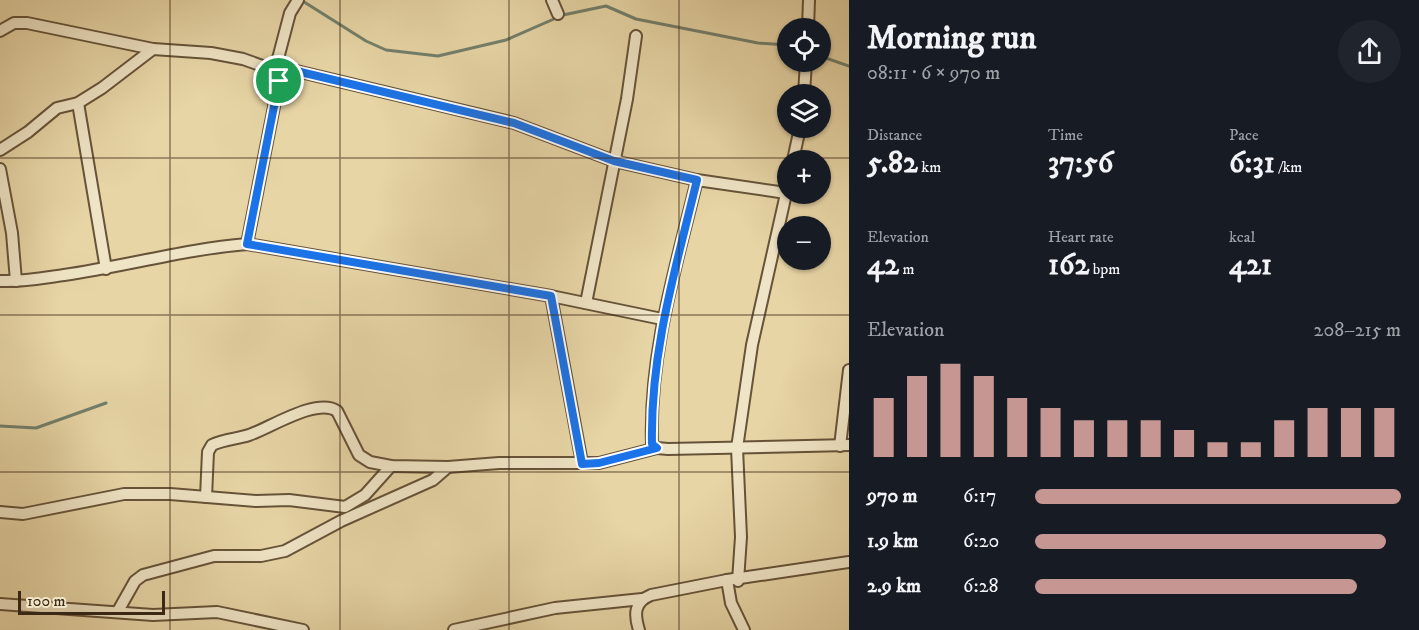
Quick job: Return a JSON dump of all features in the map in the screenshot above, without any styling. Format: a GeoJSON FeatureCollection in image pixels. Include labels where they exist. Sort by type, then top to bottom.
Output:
{"type":"FeatureCollection","features":[{"type":"Feature","properties":{"kind":"street"},"geometry":{"type":"LineString","coordinates":[[247,244],[290,13],[298,0]]}},
{"type":"Feature","properties":{"kind":"street"},"geometry":{"type":"LineString","coordinates":[[552,0],[558,14]]}},
{"type":"Feature","properties":{"kind":"street"},"geometry":{"type":"LineString","coordinates":[[808,18],[809,0]]}},
{"type":"Feature","properties":{"kind":"street"},"geometry":{"type":"LineString","coordinates":[[0,21],[14,24],[27,23],[99,36],[153,49],[211,53],[243,59],[279,71],[294,69],[357,88],[514,123],[614,161],[697,180],[777,188]]}},
{"type":"Feature","properties":{"kind":"street"},"geometry":{"type":"LineString","coordinates":[[0,31],[14,24]]}},
{"type":"Feature","properties":{"kind":"street"},"geometry":{"type":"LineString","coordinates":[[586,303],[636,36]]}},
{"type":"Feature","properties":{"kind":"street"},"geometry":{"type":"LineString","coordinates":[[0,150],[28,132],[57,108],[78,103],[122,75],[153,49]]}},
{"type":"Feature","properties":{"kind":"street"},"geometry":{"type":"LineString","coordinates":[[78,103],[106,269]]}},
{"type":"Feature","properties":{"kind":"street"},"geometry":{"type":"LineString","coordinates":[[0,169],[12,234],[15,281]]}},
{"type":"Feature","properties":{"kind":"street"},"geometry":{"type":"LineString","coordinates":[[657,448],[652,444],[653,384],[662,319],[697,180]]}},
{"type":"Feature","properties":{"kind":"street"},"geometry":{"type":"LineString","coordinates":[[744,630],[731,603],[732,580],[741,537],[737,448],[752,345],[784,204]]}},
{"type":"Feature","properties":{"kind":"street"},"geometry":{"type":"LineString","coordinates":[[0,281],[106,269],[213,247],[247,244],[551,296],[662,319]]}},
{"type":"Feature","properties":{"kind":"street"},"geometry":{"type":"LineString","coordinates":[[551,296],[582,464]]}},
{"type":"Feature","properties":{"kind":"street"},"geometry":{"type":"LineString","coordinates":[[206,497],[208,452],[212,445],[249,435],[303,412],[323,407],[337,411],[359,455],[369,462],[392,466],[448,467],[499,463],[582,464],[599,463],[657,448],[845,445],[849,370]]}},
{"type":"Feature","properties":{"kind":"street"},"geometry":{"type":"LineString","coordinates":[[0,512],[23,513],[124,494],[256,501],[290,500],[345,507],[365,495],[392,466]]}},
{"type":"Feature","properties":{"kind":"street"},"geometry":{"type":"LineString","coordinates":[[118,611],[135,581],[143,575],[214,556],[261,556],[285,551],[341,521],[433,480],[448,467]]}},
{"type":"Feature","properties":{"kind":"street"},"geometry":{"type":"LineString","coordinates":[[454,630],[555,608],[642,599],[732,580],[849,562]]}},
{"type":"Feature","properties":{"kind":"street"},"geometry":{"type":"LineString","coordinates":[[639,630],[636,609],[642,599]]}},
{"type":"Feature","properties":{"kind":"street"},"geometry":{"type":"LineString","coordinates":[[0,604],[153,615],[217,612],[303,630]]}},
{"type":"Feature","properties":{"kind":"waterway"},"geometry":{"type":"LineString","coordinates":[[301,0],[366,41],[386,50],[438,56],[506,40],[563,15],[606,6],[636,19],[758,43],[777,44]]}},
{"type":"Feature","properties":{"kind":"waterway"},"geometry":{"type":"LineString","coordinates":[[831,60],[849,66]]}},
{"type":"Feature","properties":{"kind":"waterway"},"geometry":{"type":"LineString","coordinates":[[0,426],[36,428],[106,403]]}},
{"type":"Feature","properties":{"kind":"route"},"geometry":{"type":"LineString","coordinates":[[288,69],[294,69],[357,88],[514,123],[614,161],[697,180],[662,319],[653,384],[652,444],[657,448],[620,459],[582,464],[551,296],[247,244],[279,81],[282,73],[288,69]]}}]}
